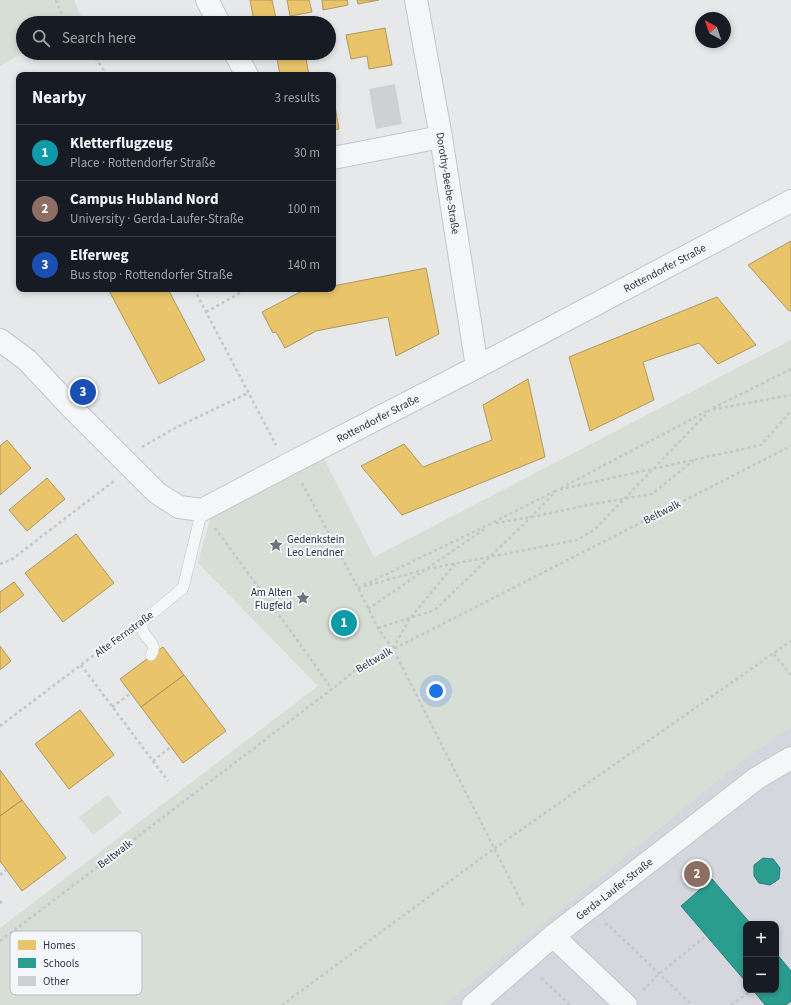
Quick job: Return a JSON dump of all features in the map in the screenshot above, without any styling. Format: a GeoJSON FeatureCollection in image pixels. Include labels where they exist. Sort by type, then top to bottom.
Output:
{"type":"FeatureCollection","features":[{"type":"Feature","properties":{"kind":"street"},"geometry":{"type":"LineString","coordinates":[[207,0],[216,16]]}},
{"type":"Feature","properties":{"kind":"street","name":"Dorothy-Beebe-Straße"},"geometry":{"type":"LineString","coordinates":[[416,0],[441,137],[477,367]]}},
{"type":"Feature","properties":{"kind":"street"},"geometry":{"type":"LineString","coordinates":[[240,60],[246,72]]}},
{"type":"Feature","properties":{"kind":"street"},"geometry":{"type":"LineString","coordinates":[[336,157],[441,137]]}},
{"type":"Feature","properties":{"kind":"street","name":"Rottendorfer Straße"},"geometry":{"type":"LineString","coordinates":[[202,510],[791,201]]}},
{"type":"Feature","properties":{"kind":"street"},"geometry":{"type":"LineString","coordinates":[[0,340],[27,360],[157,494],[179,507],[202,510]]}},
{"type":"Feature","properties":{"kind":"street","name":"Gerda-Laufer-Straße"},"geometry":{"type":"LineString","coordinates":[[473,1005],[553,936],[760,776],[791,758]]}},
{"type":"Feature","properties":{"kind":"street"},"geometry":{"type":"LineString","coordinates":[[553,936],[632,1000]]}},
{"type":"Feature","properties":{"kind":"lane","name":"Alte Fernstraße"},"geometry":{"type":"LineString","coordinates":[[142,622],[183,588],[202,510]]}},
{"type":"Feature","properties":{"kind":"lane"},"geometry":{"type":"LineString","coordinates":[[142,622],[142,631],[154,648],[151,655]]}},
{"type":"Feature","properties":{"kind":"path"},"geometry":{"type":"LineString","coordinates":[[56,0],[62,16]]}},
{"type":"Feature","properties":{"kind":"path"},"geometry":{"type":"LineString","coordinates":[[97,60],[105,72]]}},
{"type":"Feature","properties":{"kind":"path"},"geometry":{"type":"LineString","coordinates":[[196,292],[248,393],[358,588],[378,628],[393,649],[524,907]]}},
{"type":"Feature","properties":{"kind":"path"},"geometry":{"type":"LineString","coordinates":[[206,312],[242,292]]}},
{"type":"Feature","properties":{"kind":"path"},"geometry":{"type":"LineString","coordinates":[[358,588],[492,523],[791,369]]}},
{"type":"Feature","properties":{"kind":"path"},"geometry":{"type":"LineString","coordinates":[[0,564],[11,560],[128,464],[136,451],[175,428],[248,393]]}},
{"type":"Feature","properties":{"kind":"path"},"geometry":{"type":"LineString","coordinates":[[358,588],[428,569],[577,540],[594,530],[710,410],[791,395]]}},
{"type":"Feature","properties":{"kind":"path"},"geometry":{"type":"LineString","coordinates":[[378,628],[435,610],[557,490],[760,445],[791,412]]}},
{"type":"Feature","properties":{"kind":"path","name":"Beltwalk"},"geometry":{"type":"LineString","coordinates":[[13,931],[362,665],[791,446]]}},
{"type":"Feature","properties":{"kind":"path"},"geometry":{"type":"LineString","coordinates":[[368,609],[428,569],[492,523],[652,494],[695,459]]}},
{"type":"Feature","properties":{"kind":"path"},"geometry":{"type":"LineString","coordinates":[[202,510],[332,689]]}},
{"type":"Feature","properties":{"kind":"path"},"geometry":{"type":"LineString","coordinates":[[393,649],[410,618],[456,563]]}},
{"type":"Feature","properties":{"kind":"path","name":"Alte Fernstraße"},"geometry":{"type":"LineString","coordinates":[[0,726],[127,631],[142,622]]}},
{"type":"Feature","properties":{"kind":"path"},"geometry":{"type":"LineString","coordinates":[[282,1005],[494,848],[791,641]]}},
{"type":"Feature","properties":{"kind":"path"},"geometry":{"type":"LineString","coordinates":[[774,654],[791,675]]}},
{"type":"Feature","properties":{"kind":"path"},"geometry":{"type":"LineString","coordinates":[[81,665],[168,781]]}},
{"type":"Feature","properties":{"kind":"path"},"geometry":{"type":"LineString","coordinates":[[112,707],[131,693]]}},
{"type":"Feature","properties":{"kind":"path"},"geometry":{"type":"LineString","coordinates":[[153,761],[171,747]]}},
{"type":"Feature","properties":{"kind":"path"},"geometry":{"type":"LineString","coordinates":[[0,875],[6,870]]}},
{"type":"Feature","properties":{"kind":"path"},"geometry":{"type":"LineString","coordinates":[[0,901],[3,905]]}},
{"type":"Feature","properties":{"kind":"path"},"geometry":{"type":"LineString","coordinates":[[607,924],[692,1005]]}},
{"type":"Feature","properties":{"kind":"path","name":"Beltwalk"},"geometry":{"type":"LineString","coordinates":[[0,941],[10,933]]}},
{"type":"Feature","properties":{"kind":"path"},"geometry":{"type":"LineString","coordinates":[[632,1000],[658,974],[706,936]]}},
{"type":"Feature","properties":{"kind":"path"},"geometry":{"type":"LineString","coordinates":[[541,978],[570,1005]]}},
{"type":"Feature","properties":{"kind":"path"},"geometry":{"type":"LineString","coordinates":[[731,1005],[748,993]]}},
{"type":"Feature","properties":{"kind":"shaded area"},"geometry":{"type":"Polygon","coordinates":[[[0,0],[74,0],[81,16],[16,16],[16,57],[0,66],[0,0]]]}},
{"type":"Feature","properties":{"kind":"shaded area"},"geometry":{"type":"Polygon","coordinates":[[[791,340],[791,727],[741,761],[444,1005],[0,1005],[0,928],[318,686],[198,563],[211,515],[323,457],[374,557],[791,340]]]}},
{"type":"Feature","properties":{"kind":"shaded area"},"geometry":{"type":"Polygon","coordinates":[[[791,727],[791,1005],[444,1005],[741,761],[791,727]]]}},
{"type":"Feature","properties":{"kind":"shaded area"},"geometry":{"type":"Polygon","coordinates":[[[108,795],[122,813],[93,835],[79,817],[108,795]]]}},
{"type":"Feature","properties":{"kind":"building: Homes"},"geometry":{"type":"Polygon","coordinates":[[[250,0],[272,0],[276,16],[253,16],[250,0]]]}},
{"type":"Feature","properties":{"kind":"building: Homes"},"geometry":{"type":"Polygon","coordinates":[[[287,0],[309,0],[312,12],[290,16],[287,0]]]}},
{"type":"Feature","properties":{"kind":"building: Homes"},"geometry":{"type":"Polygon","coordinates":[[[322,0],[347,0],[348,5],[323,10],[322,0]]]}},
{"type":"Feature","properties":{"kind":"building: Homes"},"geometry":{"type":"Polygon","coordinates":[[[357,0],[379,0],[358,4],[357,0]]]}},
{"type":"Feature","properties":{"kind":"building: Homes"},"geometry":{"type":"Polygon","coordinates":[[[385,28],[392,65],[369,69],[367,56],[351,59],[346,35],[385,28]]]}},
{"type":"Feature","properties":{"kind":"building: Homes"},"geometry":{"type":"Polygon","coordinates":[[[277,60],[306,60],[308,72],[279,72],[277,60]]]}},
{"type":"Feature","properties":{"kind":"building: Homes"},"geometry":{"type":"Polygon","coordinates":[[[336,112],[339,129],[336,130],[336,112]]]}},
{"type":"Feature","properties":{"kind":"building: Homes"},"geometry":{"type":"Polygon","coordinates":[[[791,241],[791,310],[789,311],[748,265],[791,241]]]}},
{"type":"Feature","properties":{"kind":"building: Homes"},"geometry":{"type":"Polygon","coordinates":[[[426,268],[439,334],[396,356],[388,317],[316,331],[285,348],[276,332],[273,333],[262,312],[300,292],[336,292],[336,285],[426,268]]]}},
{"type":"Feature","properties":{"kind":"building: Homes"},"geometry":{"type":"Polygon","coordinates":[[[110,292],[170,292],[205,360],[159,384],[110,292]]]}},
{"type":"Feature","properties":{"kind":"building: Homes"},"geometry":{"type":"Polygon","coordinates":[[[717,297],[756,345],[718,364],[699,343],[643,362],[654,400],[590,431],[569,357],[717,297]]]}},
{"type":"Feature","properties":{"kind":"building: Homes"},"geometry":{"type":"Polygon","coordinates":[[[528,379],[545,457],[402,515],[361,466],[404,444],[423,467],[492,440],[483,405],[528,379]]]}},
{"type":"Feature","properties":{"kind":"building: Homes"},"geometry":{"type":"Polygon","coordinates":[[[7,440],[31,468],[0,495],[0,446],[7,440]]]}},
{"type":"Feature","properties":{"kind":"building: Homes"},"geometry":{"type":"Polygon","coordinates":[[[47,478],[65,499],[27,531],[9,510],[47,478]]]}},
{"type":"Feature","properties":{"kind":"building: Homes"},"geometry":{"type":"Polygon","coordinates":[[[76,534],[114,583],[63,622],[25,573],[76,534]]]}},
{"type":"Feature","properties":{"kind":"building: Homes"},"geometry":{"type":"Polygon","coordinates":[[[14,582],[24,595],[0,613],[0,592],[14,582]]]}},
{"type":"Feature","properties":{"kind":"building: Homes"},"geometry":{"type":"Polygon","coordinates":[[[0,646],[11,661],[0,670],[0,646]]]}},
{"type":"Feature","properties":{"kind":"building: Homes"},"geometry":{"type":"Polygon","coordinates":[[[163,647],[184,675],[141,707],[120,679],[163,647]]]}},
{"type":"Feature","properties":{"kind":"building: Homes"},"geometry":{"type":"Polygon","coordinates":[[[184,675],[226,731],[183,763],[141,707],[184,675]]]}},
{"type":"Feature","properties":{"kind":"building: Homes"},"geometry":{"type":"Polygon","coordinates":[[[80,710],[114,755],[69,789],[35,744],[80,710]]]}},
{"type":"Feature","properties":{"kind":"building: Homes"},"geometry":{"type":"Polygon","coordinates":[[[0,770],[22,800],[0,816],[0,770]]]}},
{"type":"Feature","properties":{"kind":"building: Homes"},"geometry":{"type":"Polygon","coordinates":[[[22,800],[66,858],[22,891],[0,861],[0,816],[22,800]]]}},
{"type":"Feature","properties":{"kind":"building: Schools"},"geometry":{"type":"Polygon","coordinates":[[[763,858],[773,859],[780,868],[779,879],[770,885],[759,883],[754,876],[754,865],[763,858]]]}},
{"type":"Feature","properties":{"kind":"building: Schools"},"geometry":{"type":"Polygon","coordinates":[[[712,879],[748,921],[743,921],[743,978],[681,906],[712,879]]]}},
{"type":"Feature","properties":{"kind":"building: Schools"},"geometry":{"type":"Polygon","coordinates":[[[779,957],[791,971],[791,1001],[786,1005],[765,1005],[755,993],[779,993],[779,957]]]}},
{"type":"Feature","properties":{"kind":"building: Other"},"geometry":{"type":"Polygon","coordinates":[[[395,84],[402,124],[376,129],[369,89],[395,84]]]}},
{"type":"Feature","properties":{"kind":"building: Other"},"geometry":{"type":"Polygon","coordinates":[[[345,611],[348,611],[348,624],[350,625],[348,626],[347,636],[344,637],[345,624],[337,622],[345,622],[345,611]]]}},
{"type":"Feature","properties":{"kind":"place","name":"Elferweg"},"geometry":{"type":"Point","coordinates":[83,392]}},
{"type":"Feature","properties":{"kind":"place","name":"Gedenkstein Leo Lendner"},"geometry":{"type":"Point","coordinates":[276,545]}},
{"type":"Feature","properties":{"kind":"place","name":"Am Alten Flugfeld"},"geometry":{"type":"Point","coordinates":[303,598]}},
{"type":"Feature","properties":{"kind":"place","name":"Kletterflugzeug"},"geometry":{"type":"Point","coordinates":[344,623]}},
{"type":"Feature","properties":{"kind":"place","name":"Campus Hubland Nord"},"geometry":{"type":"Point","coordinates":[697,874]}}]}
